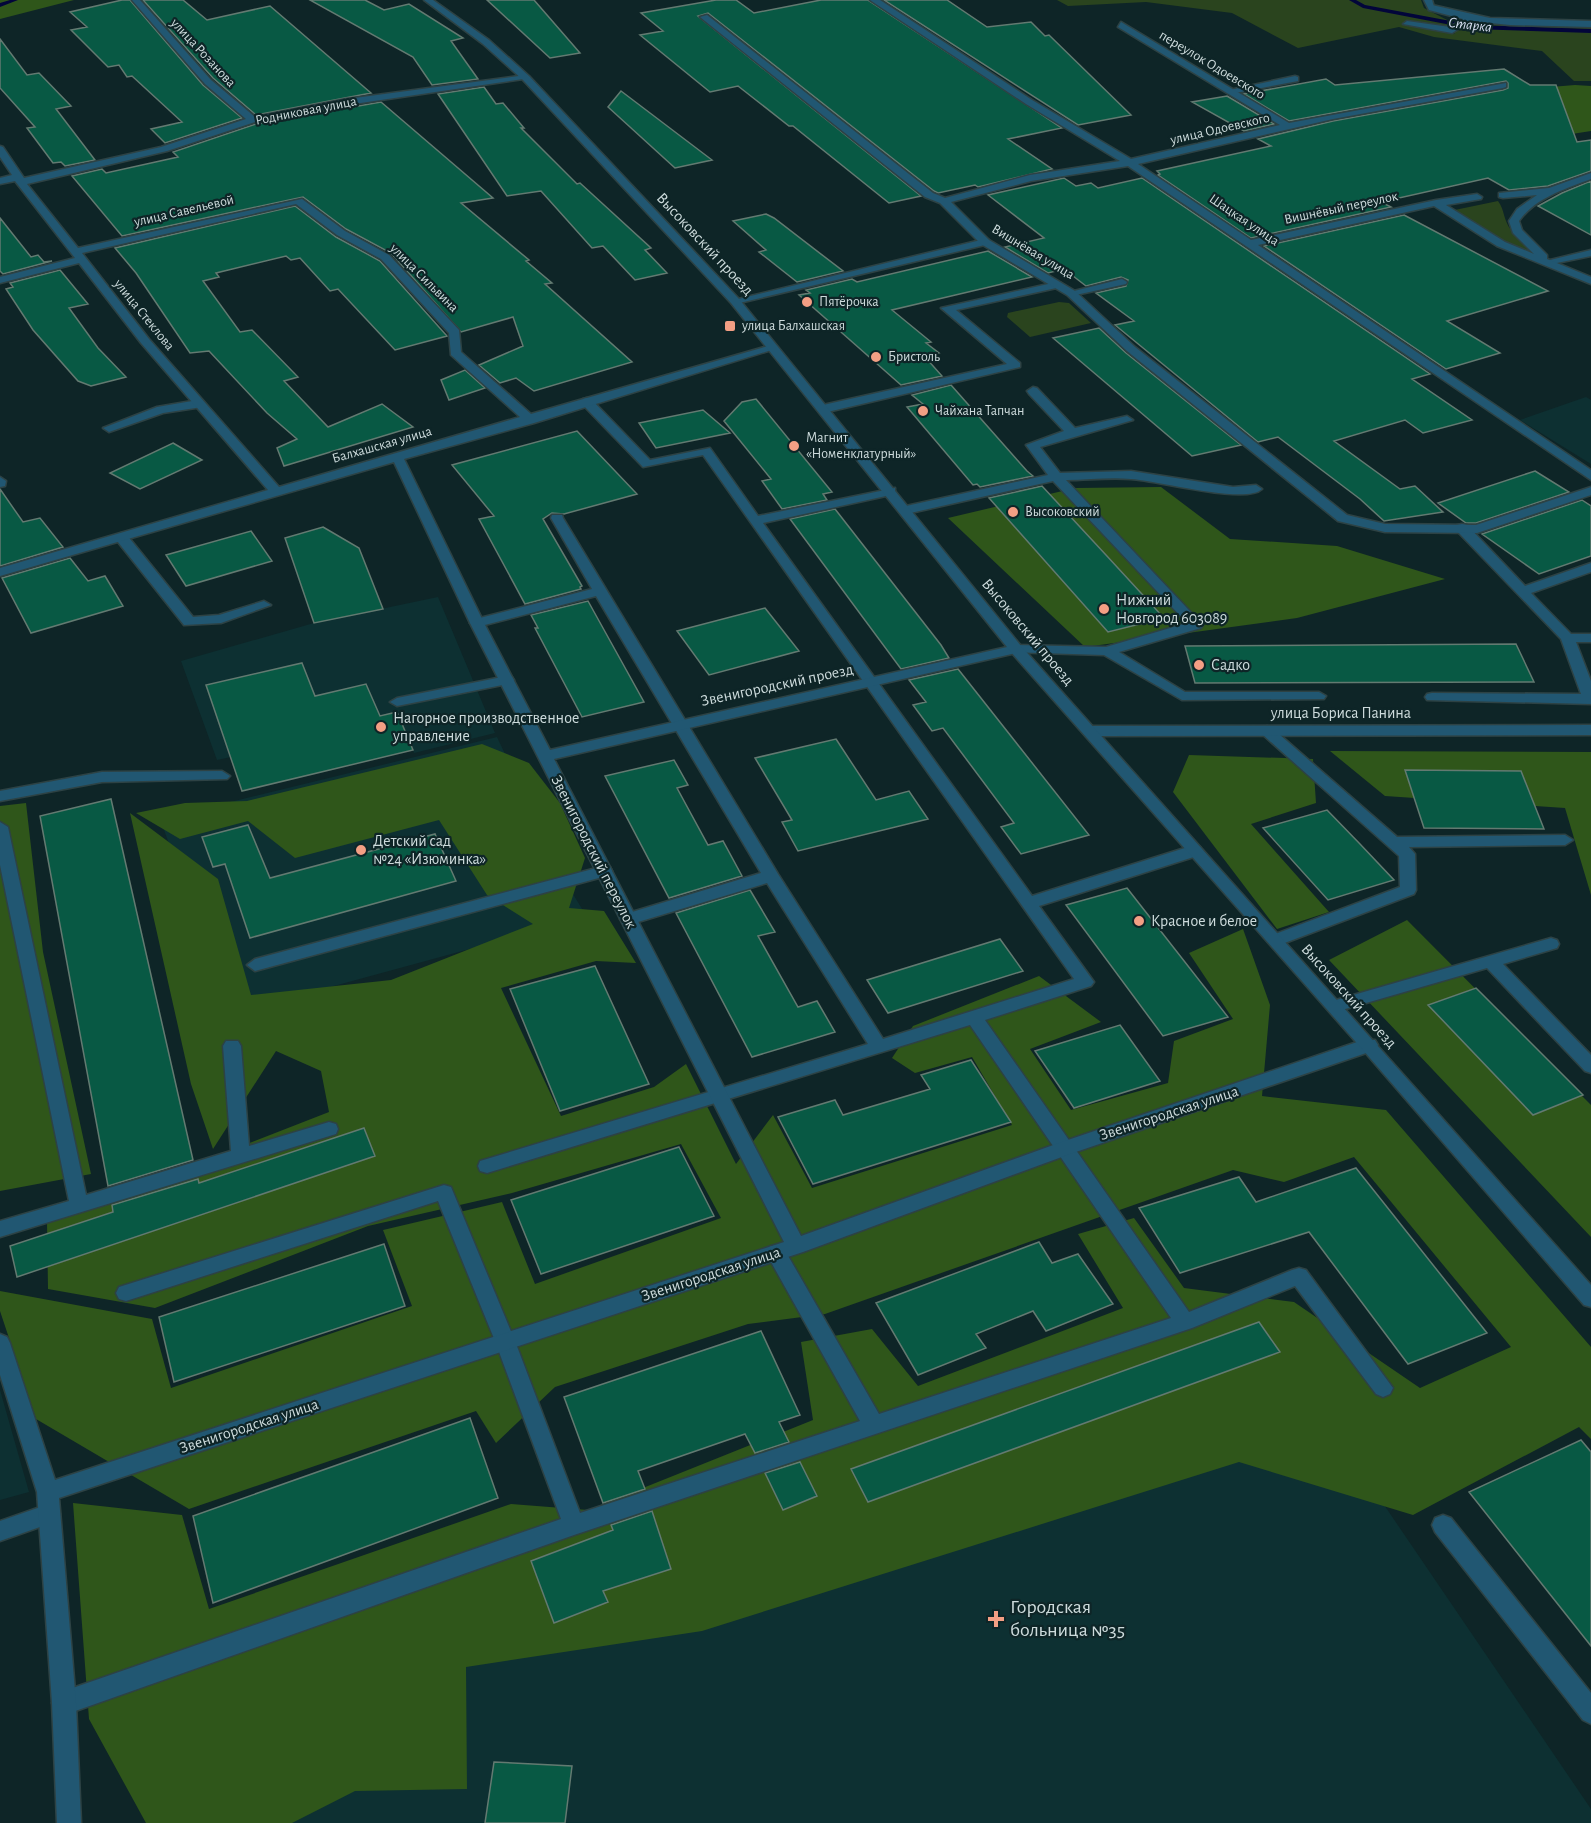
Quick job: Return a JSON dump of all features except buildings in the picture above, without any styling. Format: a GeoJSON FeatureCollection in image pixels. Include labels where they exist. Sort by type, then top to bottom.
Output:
{"type":"FeatureCollection","features":[{"type":"Feature","properties":{"kind":"street","name":"улица Розанова"},"geometry":{"type":"LineString","coordinates":[[136,0],[208,82],[253,120]]}},
{"type":"Feature","properties":{"kind":"street","name":"Высоковский проезд"},"geometry":{"type":"LineString","coordinates":[[428,0],[486,42],[526,78],[735,301],[891,491],[1016,649],[1091,731],[1194,851],[1335,1006],[1591,1299]]}},
{"type":"Feature","properties":{"kind":"street","name":"Шацкая улица"},"geometry":{"type":"LineString","coordinates":[[874,0],[1252,243],[1591,476]]}},
{"type":"Feature","properties":{"kind":"street"},"geometry":{"type":"LineString","coordinates":[[1430,4],[1462,23],[1591,24]]}},
{"type":"Feature","properties":{"kind":"street","name":"Вишнёвая улица"},"geometry":{"type":"LineString","coordinates":[[704,17],[929,195],[944,201],[985,242],[1071,293],[1131,349],[1343,518],[1385,528],[1462,528]]}},
{"type":"Feature","properties":{"kind":"street"},"geometry":{"type":"LineString","coordinates":[[1407,24],[1452,30],[1462,23]]}},
{"type":"Feature","properties":{"kind":"street","name":"переулок Одоевского"},"geometry":{"type":"LineString","coordinates":[[1120,25],[1289,127]]}},
{"type":"Feature","properties":{"kind":"street","name":"Родниковая улица"},"geometry":{"type":"LineString","coordinates":[[0,181],[20,180],[164,149],[253,120],[347,102],[526,78]]}},
{"type":"Feature","properties":{"kind":"street"},"geometry":{"type":"LineString","coordinates":[[1230,92],[1295,79]]}},
{"type":"Feature","properties":{"kind":"street","name":"улица Одоевского"},"geometry":{"type":"LineString","coordinates":[[944,201],[1030,178],[1128,163],[1390,104],[1503,85]]}},
{"type":"Feature","properties":{"kind":"street","name":"улица Стеклова"},"geometry":{"type":"LineString","coordinates":[[0,149],[20,180],[80,255],[101,286],[198,404],[276,491]]}},
{"type":"Feature","properties":{"kind":"street"},"geometry":{"type":"LineString","coordinates":[[1548,262],[1516,231],[1514,221],[1521,211],[1550,191],[1591,176]]}},
{"type":"Feature","properties":{"kind":"street"},"geometry":{"type":"LineString","coordinates":[[1503,195],[1550,191]]}},
{"type":"Feature","properties":{"kind":"street","name":"Вишнёвый переулок"},"geometry":{"type":"LineString","coordinates":[[1252,243],[1436,202],[1477,197]]}},
{"type":"Feature","properties":{"kind":"street","name":"улица Савельевой"},"geometry":{"type":"LineString","coordinates":[[0,280],[80,255],[298,201]]}},
{"type":"Feature","properties":{"kind":"street","name":"улица Сильвина"},"geometry":{"type":"LineString","coordinates":[[298,201],[341,233],[385,256],[455,332],[455,353],[530,420]]}},
{"type":"Feature","properties":{"kind":"street"},"geometry":{"type":"LineString","coordinates":[[1436,202],[1501,244],[1590,279]]}},
{"type":"Feature","properties":{"kind":"street"},"geometry":{"type":"LineString","coordinates":[[735,301],[985,242]]}},
{"type":"Feature","properties":{"kind":"street"},"geometry":{"type":"LineString","coordinates":[[1548,262],[1591,253]]}},
{"type":"Feature","properties":{"kind":"street"},"geometry":{"type":"LineString","coordinates":[[1071,293],[1122,282]]}},
{"type":"Feature","properties":{"kind":"street"},"geometry":{"type":"LineString","coordinates":[[823,409],[1016,365],[947,308],[1057,285]]}},
{"type":"Feature","properties":{"kind":"street","name":"Балхашская улица"},"geometry":{"type":"LineString","coordinates":[[0,572],[772,348]]}},
{"type":"Feature","properties":{"kind":"street"},"geometry":{"type":"LineString","coordinates":[[1033,391],[1072,432]]}},
{"type":"Feature","properties":{"kind":"street"},"geometry":{"type":"LineString","coordinates":[[487,1166],[1085,982],[705,451],[647,464],[587,402]]}},
{"type":"Feature","properties":{"kind":"street"},"geometry":{"type":"LineString","coordinates":[[109,428],[161,410],[198,404]]}},
{"type":"Feature","properties":{"kind":"street"},"geometry":{"type":"LineString","coordinates":[[1107,651],[1196,625],[1056,477],[1032,445],[1072,432],[1127,420]]}},
{"type":"Feature","properties":{"kind":"street","name":"Звенигородский переулок"},"geometry":{"type":"LineString","coordinates":[[397,456],[477,623],[796,1246]]}},
{"type":"Feature","properties":{"kind":"street"},"geometry":{"type":"LineString","coordinates":[[906,510],[1056,477],[1131,475],[1233,491],[1256,489]]}},
{"type":"Feature","properties":{"kind":"street"},"geometry":{"type":"LineString","coordinates":[[755,521],[891,491]]}},
{"type":"Feature","properties":{"kind":"street"},"geometry":{"type":"LineString","coordinates":[[1462,528],[1477,529],[1591,491]]}},
{"type":"Feature","properties":{"kind":"street"},"geometry":{"type":"LineString","coordinates":[[557,518],[771,876],[879,1047]]}},
{"type":"Feature","properties":{"kind":"street"},"geometry":{"type":"LineString","coordinates":[[1432,697],[1591,699],[1567,638],[1462,528]]}},
{"type":"Feature","properties":{"kind":"street"},"geometry":{"type":"LineString","coordinates":[[122,537],[189,622],[221,619],[264,605]]}},
{"type":"Feature","properties":{"kind":"street"},"geometry":{"type":"LineString","coordinates":[[1522,591],[1591,567]]}},
{"type":"Feature","properties":{"kind":"street"},"geometry":{"type":"LineString","coordinates":[[477,623],[600,591]]}},
{"type":"Feature","properties":{"kind":"street"},"geometry":{"type":"LineString","coordinates":[[1567,638],[1591,638]]}},
{"type":"Feature","properties":{"kind":"street","name":"Звенигородский проезд"},"geometry":{"type":"LineString","coordinates":[[546,756],[1016,649],[1107,651]]}},
{"type":"Feature","properties":{"kind":"street"},"geometry":{"type":"LineString","coordinates":[[1107,651],[1182,696],[1319,696]]}},
{"type":"Feature","properties":{"kind":"street"},"geometry":{"type":"LineString","coordinates":[[397,702],[507,680]]}},
{"type":"Feature","properties":{"kind":"street","name":"улица Бориса Панина"},"geometry":{"type":"LineString","coordinates":[[1091,731],[1591,730]]}},
{"type":"Feature","properties":{"kind":"street"},"geometry":{"type":"LineString","coordinates":[[1266,731],[1407,854],[1407,890],[1276,940]]}},
{"type":"Feature","properties":{"kind":"street"},"geometry":{"type":"LineString","coordinates":[[0,796],[102,777],[222,776]]}},
{"type":"Feature","properties":{"kind":"street"},"geometry":{"type":"LineString","coordinates":[[0,827],[79,1205]]}},
{"type":"Feature","properties":{"kind":"street"},"geometry":{"type":"LineString","coordinates":[[1394,842],[1565,840]]}},
{"type":"Feature","properties":{"kind":"street"},"geometry":{"type":"LineString","coordinates":[[1029,903],[1194,851]]}},
{"type":"Feature","properties":{"kind":"street"},"geometry":{"type":"LineString","coordinates":[[255,964],[604,871]]}},
{"type":"Feature","properties":{"kind":"street"},"geometry":{"type":"LineString","coordinates":[[628,919],[771,876]]}},
{"type":"Feature","properties":{"kind":"street"},"geometry":{"type":"LineString","coordinates":[[1335,1006],[1551,944]]}},
{"type":"Feature","properties":{"kind":"street"},"geometry":{"type":"LineString","coordinates":[[1491,962],[1591,1066]]}},
{"type":"Feature","properties":{"kind":"street"},"geometry":{"type":"LineString","coordinates":[[974,1017],[1063,1149],[1185,1322]]}},
{"type":"Feature","properties":{"kind":"street","name":"Звенигородская улица"},"geometry":{"type":"LineString","coordinates":[[0,1531],[49,1503],[505,1341],[776,1253],[1063,1149],[1369,1045]]}},
{"type":"Feature","properties":{"kind":"street"},"geometry":{"type":"LineString","coordinates":[[232,1046],[241,1156]]}},
{"type":"Feature","properties":{"kind":"street"},"geometry":{"type":"LineString","coordinates":[[0,1229],[328,1129]]}},
{"type":"Feature","properties":{"kind":"street"},"geometry":{"type":"LineString","coordinates":[[126,1293],[444,1192],[505,1341],[574,1525]]}},
{"type":"Feature","properties":{"kind":"street"},"geometry":{"type":"LineString","coordinates":[[776,1253],[875,1426]]}},
{"type":"Feature","properties":{"kind":"street"},"geometry":{"type":"LineString","coordinates":[[64,1703],[574,1525],[1185,1322],[1299,1276],[1383,1388]]}},
{"type":"Feature","properties":{"kind":"street"},"geometry":{"type":"LineString","coordinates":[[0,1343],[49,1503],[64,1703],[69,1823]]}},
{"type":"Feature","properties":{"kind":"street"},"geometry":{"type":"LineString","coordinates":[[1443,1525],[1591,1712]]}},
{"type":"Feature","properties":{"kind":"shaded area"},"geometry":{"type":"Polygon","coordinates":[[[1586,397],[1591,400],[1591,464],[1520,420],[1586,397]]]}},
{"type":"Feature","properties":{"kind":"shaded area"},"geometry":{"type":"Polygon","coordinates":[[[438,597],[495,733],[242,791],[231,757],[217,760],[181,661],[314,623],[438,597]]]}},
{"type":"Feature","properties":{"kind":"shaded area","name":"Детский сад №24 «Изюминка»"},"geometry":{"type":"Polygon","coordinates":[[[497,737],[565,881],[587,917],[231,1014],[160,819],[497,737]]]}},
{"type":"Feature","properties":{"kind":"shaded area","name":"Городская больница №35"},"geometry":{"type":"Polygon","coordinates":[[[1280,1352],[1591,1809],[1591,1823],[158,1823],[194,1735],[1280,1352]]]}},
{"type":"Feature","properties":{"kind":"shaded area"},"geometry":{"type":"Polygon","coordinates":[[[0,1390],[29,1492],[0,1500],[0,1390]]]}},
{"type":"Feature","properties":{"kind":"green space"},"geometry":{"type":"Polygon","coordinates":[[[0,0],[74,0],[0,19],[0,0]]]}},
{"type":"Feature","properties":{"kind":"green space"},"geometry":{"type":"Polygon","coordinates":[[[1057,0],[1421,0],[1424,8],[1451,22],[1446,29],[1454,34],[1460,22],[1591,26],[1591,81],[1574,81],[1542,51],[1434,37],[1399,27],[1298,48],[1232,13],[1146,2],[1068,6],[1057,0]]]}},
{"type":"Feature","properties":{"kind":"green space"},"geometry":{"type":"Polygon","coordinates":[[[1591,86],[1591,131],[1527,141],[1526,89],[1591,86]]]}},
{"type":"Feature","properties":{"kind":"green space"},"geometry":{"type":"Polygon","coordinates":[[[1498,201],[1509,227],[1540,258],[1499,243],[1445,212],[1498,201]]]}},
{"type":"Feature","properties":{"kind":"green space"},"geometry":{"type":"Polygon","coordinates":[[[1059,302],[1069,303],[1091,323],[1030,337],[1007,317],[1008,313],[1059,302]]]}},
{"type":"Feature","properties":{"kind":"green space"},"geometry":{"type":"Polygon","coordinates":[[[1161,487],[1230,539],[1337,546],[1445,579],[1297,618],[1085,647],[948,518],[1075,488],[1161,487]]]}},
{"type":"Feature","properties":{"kind":"green space"},"geometry":{"type":"Polygon","coordinates":[[[482,744],[529,763],[560,803],[585,858],[569,908],[604,911],[636,963],[596,961],[501,988],[561,1116],[654,1087],[686,1064],[736,1164],[773,1115],[812,1188],[1012,1125],[972,1057],[915,1073],[892,1058],[913,1026],[1039,976],[1101,1022],[1030,1049],[1071,1110],[1168,1083],[1174,1041],[1233,1019],[1189,953],[1243,929],[1270,1005],[1262,1096],[1386,1110],[1591,1347],[1591,1439],[1579,1427],[1413,1515],[1239,1462],[702,1631],[466,1667],[467,1789],[355,1791],[292,1823],[146,1823],[89,1719],[73,1503],[182,1515],[209,1609],[511,1504],[588,1510],[813,1420],[801,1342],[872,1329],[918,1386],[1123,1308],[1078,1234],[1134,1218],[1184,1288],[1294,1302],[1420,1388],[1511,1347],[1354,1157],[1284,1182],[1233,1170],[825,1314],[748,1324],[555,1387],[496,1443],[476,1411],[189,1509],[36,1419],[0,1311],[0,1291],[152,1319],[171,1388],[412,1306],[383,1230],[502,1202],[535,1284],[721,1218],[681,1144],[512,1193],[368,1226],[155,1308],[48,1289],[47,1222],[329,1112],[321,1071],[276,1051],[213,1149],[191,1084],[130,813],[218,879],[251,995],[391,980],[533,924],[487,895],[439,820],[295,858],[248,821],[180,839],[136,813],[185,803],[247,801],[482,744]]]}},
{"type":"Feature","properties":{"kind":"green space"},"geometry":{"type":"Polygon","coordinates":[[[1330,751],[1591,752],[1591,895],[1565,808],[1385,796],[1330,751]]]}},
{"type":"Feature","properties":{"kind":"green space"},"geometry":{"type":"Polygon","coordinates":[[[1189,755],[1313,759],[1316,803],[1251,824],[1329,912],[1277,929],[1173,792],[1189,755]]]}},
{"type":"Feature","properties":{"kind":"green space"},"geometry":{"type":"Polygon","coordinates":[[[26,803],[43,952],[91,1174],[0,1191],[0,806],[26,803]]]}},
{"type":"Feature","properties":{"kind":"green space"},"geometry":{"type":"Polygon","coordinates":[[[1407,920],[1591,1105],[1591,1237],[1329,960],[1407,920]]]}},
{"type":"Feature","properties":{"kind":"waterway"},"geometry":{"type":"LineString","coordinates":[[0,5],[15,0]]}},
{"type":"Feature","properties":{"kind":"waterway","name":"Старка"},"geometry":{"type":"LineString","coordinates":[[1352,0],[1363,6],[1472,27],[1591,31]]}},
{"type":"Feature","properties":{"kind":"place","name":"Пятёрочка"},"geometry":{"type":"Point","coordinates":[807,302]}},
{"type":"Feature","properties":{"kind":"place","name":"улица Балхашская"},"geometry":{"type":"Point","coordinates":[730,326]}},
{"type":"Feature","properties":{"kind":"place","name":"Бристоль"},"geometry":{"type":"Point","coordinates":[876,357]}},
{"type":"Feature","properties":{"kind":"place","name":"Чайхана Тапчан"},"geometry":{"type":"Point","coordinates":[923,411]}},
{"type":"Feature","properties":{"kind":"place","name":"Магнит «Номенклатурный»"},"geometry":{"type":"Point","coordinates":[794,446]}},
{"type":"Feature","properties":{"kind":"place","name":"Высоковский"},"geometry":{"type":"Point","coordinates":[1013,512]}},
{"type":"Feature","properties":{"kind":"place","name":"Нижний Новгород 603089"},"geometry":{"type":"Point","coordinates":[1104,609]}},
{"type":"Feature","properties":{"kind":"place","name":"Садко"},"geometry":{"type":"Point","coordinates":[1199,665]}},
{"type":"Feature","properties":{"kind":"place","name":"Нагорное производственное управление"},"geometry":{"type":"Point","coordinates":[381,727]}},
{"type":"Feature","properties":{"kind":"place","name":"Детский сад №24 «Изюминка»"},"geometry":{"type":"Point","coordinates":[361,850]}},
{"type":"Feature","properties":{"kind":"place","name":"Красное и белое"},"geometry":{"type":"Point","coordinates":[1139,921]}},
{"type":"Feature","properties":{"kind":"place","name":"Городская больница №35"},"geometry":{"type":"Point","coordinates":[996,1619]}}]}
